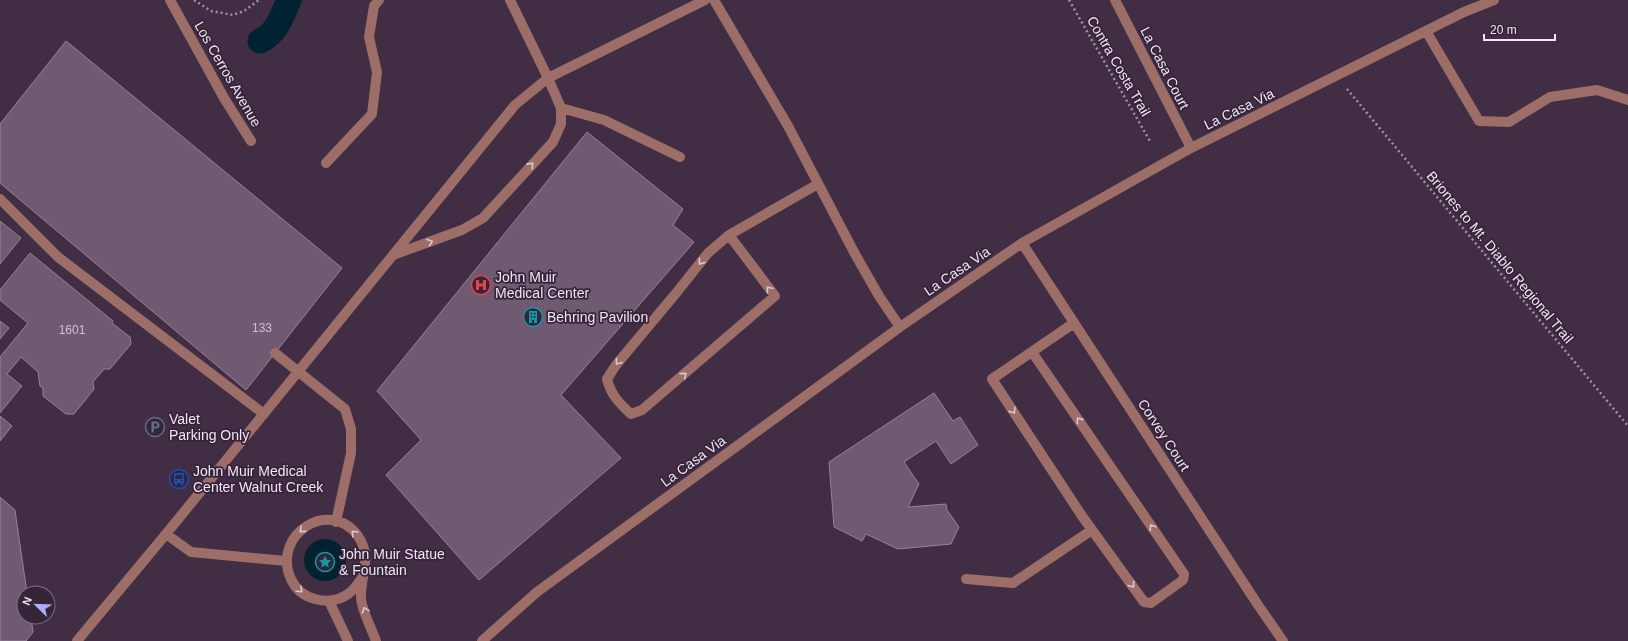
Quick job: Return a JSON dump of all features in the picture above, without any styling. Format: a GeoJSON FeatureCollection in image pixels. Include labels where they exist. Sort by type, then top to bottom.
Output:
{"type":"FeatureCollection","features":[{"type":"Feature","properties":{"kind":"street","name":"Los Cerros Avenue"},"geometry":{"type":"LineString","coordinates":[[170,0],[224,98],[252,141]]}},
{"type":"Feature","properties":{"kind":"street"},"geometry":{"type":"LineString","coordinates":[[326,163],[372,114],[378,72],[369,37],[374,6],[379,0]]}},
{"type":"Feature","properties":{"kind":"street"},"geometry":{"type":"LineString","coordinates":[[393,255],[462,230],[483,218],[553,142],[561,124],[561,108],[510,0]]}},
{"type":"Feature","properties":{"kind":"street"},"geometry":{"type":"LineString","coordinates":[[77,641],[166,534],[515,105],[548,78],[705,0]]}},
{"type":"Feature","properties":{"kind":"street"},"geometry":{"type":"LineString","coordinates":[[714,0],[788,126],[855,254],[879,296],[900,327]]}},
{"type":"Feature","properties":{"kind":"street","name":"La Casa Court"},"geometry":{"type":"LineString","coordinates":[[1115,0],[1191,148]]}},
{"type":"Feature","properties":{"kind":"street","name":"La Casa Via"},"geometry":{"type":"LineString","coordinates":[[482,641],[537,592],[900,327],[1022,244],[1191,148],[1426,31],[1494,0]]}},
{"type":"Feature","properties":{"kind":"street"},"geometry":{"type":"LineString","coordinates":[[1426,31],[1479,121],[1509,122],[1550,97],[1597,90],[1628,100]]}},
{"type":"Feature","properties":{"kind":"street"},"geometry":{"type":"LineString","coordinates":[[561,108],[604,120],[680,157]]}},
{"type":"Feature","properties":{"kind":"street"},"geometry":{"type":"LineString","coordinates":[[729,236],[775,296],[642,410],[631,414],[620,404],[610,391],[607,378],[616,365],[708,253],[729,236],[818,184]]}},
{"type":"Feature","properties":{"kind":"street"},"geometry":{"type":"LineString","coordinates":[[0,199],[58,257],[264,414]]}},
{"type":"Feature","properties":{"kind":"street","name":"Corvey Court"},"geometry":{"type":"LineString","coordinates":[[1022,244],[1283,641]]}},
{"type":"Feature","properties":{"kind":"street"},"geometry":{"type":"LineString","coordinates":[[1032,352],[1184,574],[1183,580],[1150,603],[1147,603],[1092,530],[992,379],[1074,323]]}},
{"type":"Feature","properties":{"kind":"street"},"geometry":{"type":"LineString","coordinates":[[275,352],[345,409],[351,429],[351,453],[336,522]]}},
{"type":"Feature","properties":{"kind":"street"},"geometry":{"type":"LineString","coordinates":[[362,578],[354,589],[339,599],[329,601],[316,600],[299,591],[293,584],[287,572],[287,550],[292,540],[300,530],[322,520],[336,522],[353,531],[363,545],[366,554],[366,566],[362,578],[361,599],[376,641]]}},
{"type":"Feature","properties":{"kind":"street"},"geometry":{"type":"LineString","coordinates":[[966,579],[1013,583],[1092,530]]}},
{"type":"Feature","properties":{"kind":"street"},"geometry":{"type":"LineString","coordinates":[[166,534],[191,552],[286,561]]}},
{"type":"Feature","properties":{"kind":"street"},"geometry":{"type":"LineString","coordinates":[[329,601],[348,641]]}},
{"type":"Feature","properties":{"kind":"path"},"geometry":{"type":"LineString","coordinates":[[194,0],[211,12],[233,15],[244,11],[259,0]]}},
{"type":"Feature","properties":{"kind":"path","name":"Contra Costa Trail"},"geometry":{"type":"LineString","coordinates":[[1069,0],[1151,143]]}},
{"type":"Feature","properties":{"kind":"path","name":"Briones to Mt. Diablo Regional Trail"},"geometry":{"type":"LineString","coordinates":[[1357,101],[1628,426]]}},
{"type":"Feature","properties":{"kind":"water","name":"John Muir Statue & Fountain"},"geometry":{"type":"Polygon","coordinates":[[[321,539],[329,539],[337,542],[343,548],[346,560],[343,572],[337,578],[329,581],[321,581],[313,578],[307,572],[304,564],[304,556],[307,548],[313,542],[321,539]]]}},
{"type":"Feature","properties":{"kind":"building"},"geometry":{"type":"Polygon","coordinates":[[[66,41],[342,268],[246,390],[0,183],[0,124],[66,41]]]}},
{"type":"Feature","properties":{"kind":"building","name":"Behring Pavilion"},"geometry":{"type":"Polygon","coordinates":[[[587,132],[683,209],[673,225],[694,242],[561,395],[621,458],[479,580],[386,475],[421,440],[377,391],[587,132]]]}},
{"type":"Feature","properties":{"kind":"building"},"geometry":{"type":"Polygon","coordinates":[[[0,221],[21,238],[0,264],[0,221]]]}},
{"type":"Feature","properties":{"kind":"building"},"geometry":{"type":"Polygon","coordinates":[[[30,253],[113,321],[112,323],[130,337],[131,344],[110,369],[104,369],[93,382],[94,389],[74,414],[66,414],[43,396],[43,388],[40,386],[38,372],[21,357],[7,374],[22,386],[0,413],[0,357],[28,323],[0,300],[0,290],[30,253]]]}},
{"type":"Feature","properties":{"kind":"building"},"geometry":{"type":"Polygon","coordinates":[[[0,321],[9,328],[0,339],[0,321]]]}},
{"type":"Feature","properties":{"kind":"building"},"geometry":{"type":"Polygon","coordinates":[[[934,393],[953,421],[960,417],[978,445],[951,464],[936,441],[904,462],[919,484],[908,507],[946,504],[947,510],[959,527],[951,544],[898,549],[866,534],[862,541],[834,527],[829,462],[934,393]]]}},
{"type":"Feature","properties":{"kind":"building"},"geometry":{"type":"Polygon","coordinates":[[[0,416],[12,426],[0,441],[0,416]]]}},
{"type":"Feature","properties":{"kind":"building"},"geometry":{"type":"Polygon","coordinates":[[[0,497],[15,510],[26,585],[16,585],[16,625],[32,625],[33,632],[26,641],[0,641],[0,497]]]}},
{"type":"Feature","properties":{"kind":"waterway"},"geometry":{"type":"LineString","coordinates":[[260,41],[266,38],[275,29],[289,0]]}},
{"type":"Feature","properties":{"kind":"place","name":"John Muir Medical Center"},"geometry":{"type":"Point","coordinates":[481,285]}},
{"type":"Feature","properties":{"kind":"place","name":"Behring Pavilion"},"geometry":{"type":"Point","coordinates":[533,317]}},
{"type":"Feature","properties":{"kind":"place","name":"Valet Parking Only"},"geometry":{"type":"Point","coordinates":[155,427]}},
{"type":"Feature","properties":{"kind":"place","name":"John Muir Medical Center Walnut Creek"},"geometry":{"type":"Point","coordinates":[179,479]}},
{"type":"Feature","properties":{"kind":"place","name":"John Muir Statue & Fountain"},"geometry":{"type":"Point","coordinates":[325,562]}}]}
